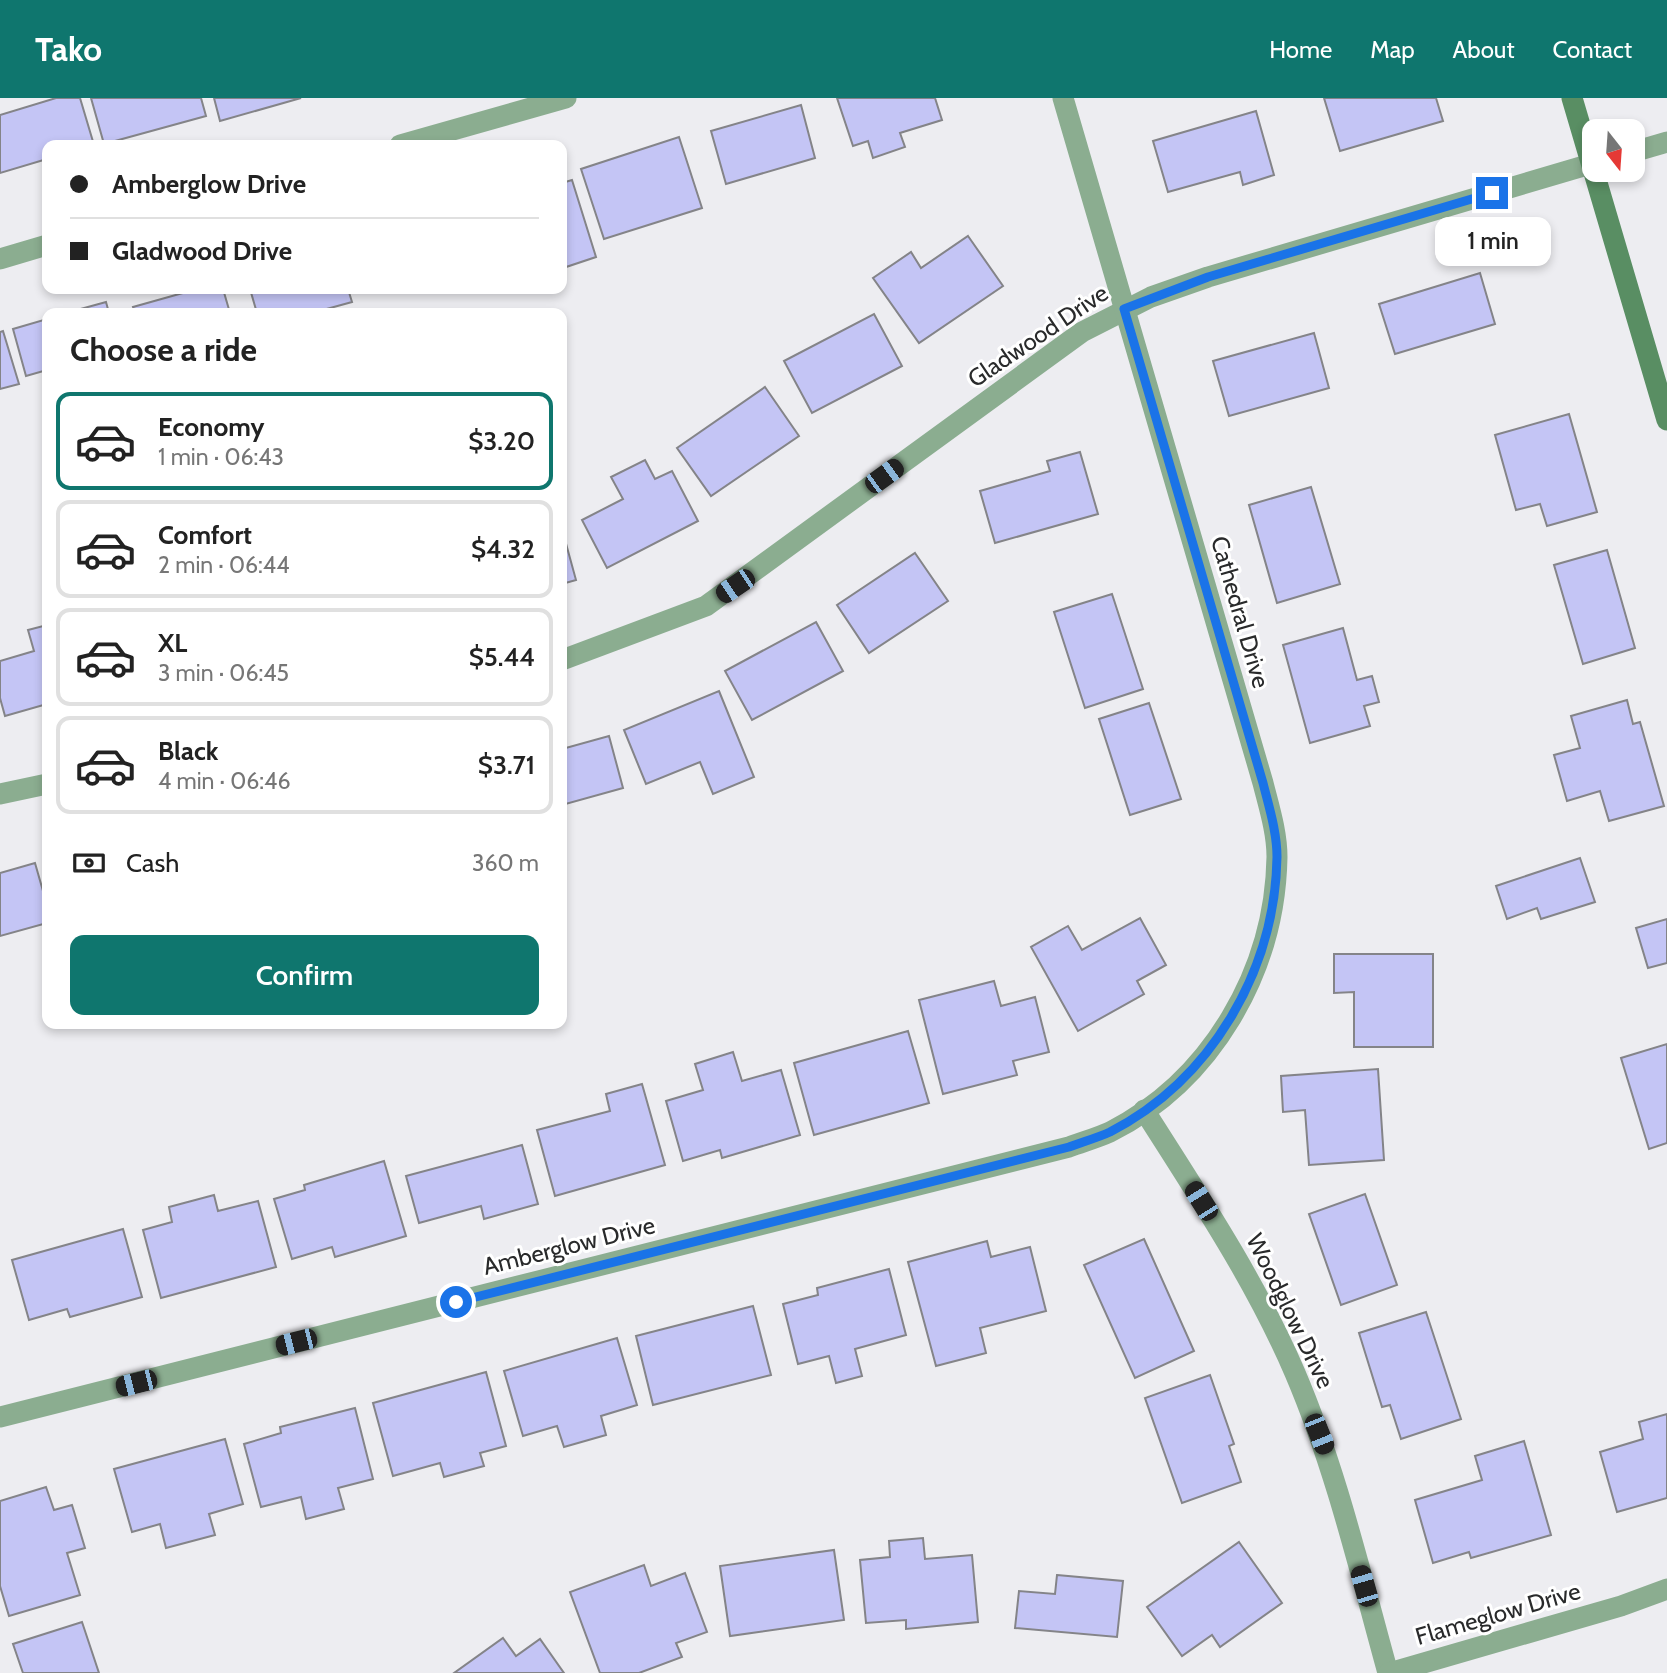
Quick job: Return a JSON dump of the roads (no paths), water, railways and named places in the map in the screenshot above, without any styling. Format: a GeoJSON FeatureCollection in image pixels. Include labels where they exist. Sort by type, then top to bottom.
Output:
{"type":"FeatureCollection","features":[{"type":"Feature","properties":{"kind":"street"},"geometry":{"type":"LineString","coordinates":[[418,140],[566,98]]}},
{"type":"Feature","properties":{"kind":"street","name":"Cathedral Drive"},"geometry":{"type":"LineString","coordinates":[[1063,98],[1263,783],[1273,822],[1277,856],[1270,916],[1252,980],[1220,1037],[1185,1079],[1144,1110]]}},
{"type":"Feature","properties":{"kind":"street"},"geometry":{"type":"LineString","coordinates":[[1572,98],[1582,129]]}},
{"type":"Feature","properties":{"kind":"street"},"geometry":{"type":"LineString","coordinates":[[1645,148],[1667,142]]}},
{"type":"Feature","properties":{"kind":"street","name":"Gladwood Drive"},"geometry":{"type":"LineString","coordinates":[[567,658],[706,606],[1082,332],[1124,309],[1208,277],[1582,166]]}},
{"type":"Feature","properties":{"kind":"street"},"geometry":{"type":"LineString","coordinates":[[1598,182],[1667,420]]}},
{"type":"Feature","properties":{"kind":"street"},"geometry":{"type":"LineString","coordinates":[[0,259],[42,247]]}},
{"type":"Feature","properties":{"kind":"street"},"geometry":{"type":"LineString","coordinates":[[0,794],[42,785]]}},
{"type":"Feature","properties":{"kind":"street","name":"Amberglow Drive"},"geometry":{"type":"LineString","coordinates":[[0,1417],[1069,1147],[1109,1132],[1144,1110]]}},
{"type":"Feature","properties":{"kind":"street","name":"Woodglow Drive"},"geometry":{"type":"LineString","coordinates":[[1144,1110],[1241,1265],[1294,1371],[1327,1455],[1389,1673]]}},
{"type":"Feature","properties":{"kind":"street","name":"Flameglow Drive"},"geometry":{"type":"LineString","coordinates":[[1389,1673],[1620,1606],[1667,1589]]}},
{"type":"Feature","properties":{"kind":"street","name":"Flameglow Drive"},"geometry":{"type":"LineString","coordinates":[[1620,1606],[1667,1598]]}}]}
